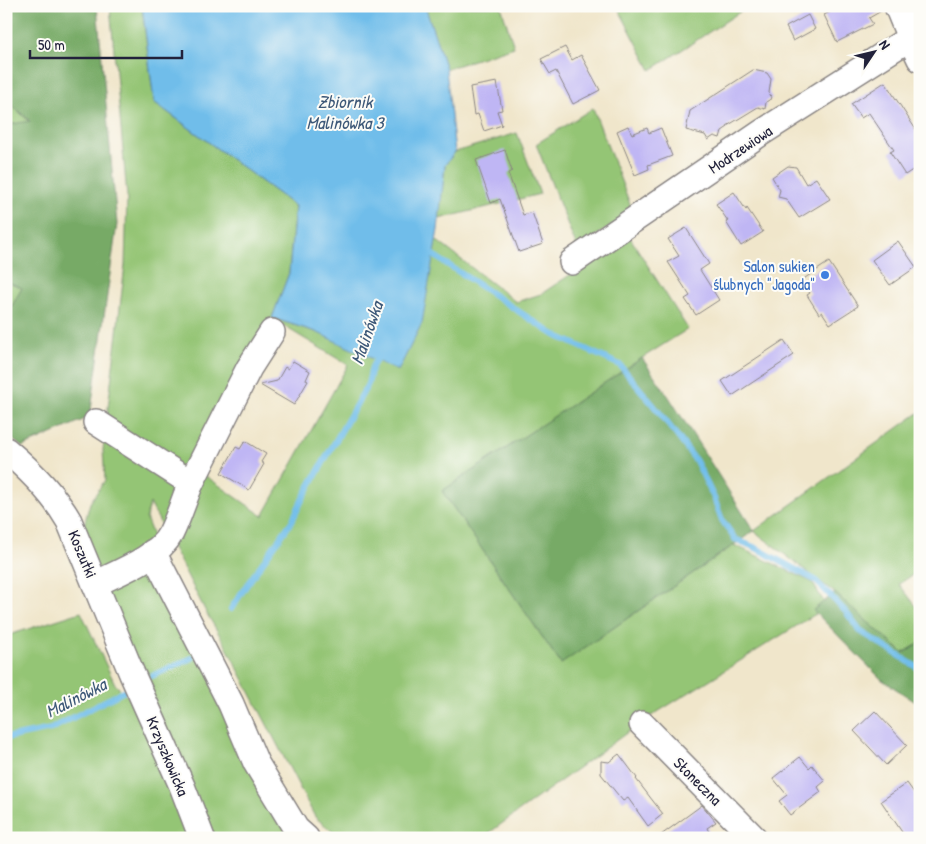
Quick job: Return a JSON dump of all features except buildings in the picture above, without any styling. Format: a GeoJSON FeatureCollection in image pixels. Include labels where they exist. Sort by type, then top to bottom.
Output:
{"type":"FeatureCollection","features":[{"type":"Feature","properties":{"kind":"street","name":"Modrzewiowa"},"geometry":{"type":"LineString","coordinates":[[572,262],[762,133],[915,49],[897,6]]}},
{"type":"Feature","properties":{"kind":"street"},"geometry":{"type":"LineString","coordinates":[[95,584],[135,564],[161,544],[249,368],[272,332]]}},
{"type":"Feature","properties":{"kind":"street"},"geometry":{"type":"LineString","coordinates":[[96,422],[191,482]]}},
{"type":"Feature","properties":{"kind":"street","name":"Koszutki"},"geometry":{"type":"LineString","coordinates":[[6,450],[48,489],[69,521],[132,674]]}},
{"type":"Feature","properties":{"kind":"street"},"geometry":{"type":"LineString","coordinates":[[161,544],[256,763],[296,829],[306,838]]}},
{"type":"Feature","properties":{"kind":"street","name":"Krzyszkowicka"},"geometry":{"type":"LineString","coordinates":[[132,674],[182,786],[202,838]]}},
{"type":"Feature","properties":{"kind":"street","name":"Słoneczna"},"geometry":{"type":"LineString","coordinates":[[642,724],[754,838]]}},
{"type":"Feature","properties":{"kind":"green space"},"geometry":{"type":"Polygon","coordinates":[[[6,6],[97,6],[117,224],[90,417],[22,447],[6,434],[6,305],[12,306],[22,288],[6,281],[6,125],[30,121],[6,100],[6,6]]]}},
{"type":"Feature","properties":{"kind":"green space"},"geometry":{"type":"Polygon","coordinates":[[[110,6],[142,6],[154,102],[295,206],[289,273],[272,318],[316,332],[430,272],[436,240],[516,302],[541,294],[629,236],[688,329],[442,491],[561,664],[734,545],[812,582],[827,607],[643,721],[482,838],[340,838],[315,817],[150,503],[146,518],[153,536],[144,548],[108,568],[97,568],[83,529],[90,503],[105,480],[103,450],[125,265],[127,196],[110,6]],[[272,319],[190,465],[263,516],[348,365],[272,319]]]}},
{"type":"Feature","properties":{"kind":"green space"},"geometry":{"type":"Polygon","coordinates":[[[425,6],[501,6],[514,47],[446,69],[425,6]]]}},
{"type":"Feature","properties":{"kind":"green space"},"geometry":{"type":"Polygon","coordinates":[[[617,6],[749,6],[651,70],[617,6]]]}},
{"type":"Feature","properties":{"kind":"green space"},"geometry":{"type":"Polygon","coordinates":[[[6,100],[30,122],[6,125],[6,100]]]}},
{"type":"Feature","properties":{"kind":"green space"},"geometry":{"type":"Polygon","coordinates":[[[593,108],[633,212],[577,248],[536,144],[593,108]]]}},
{"type":"Feature","properties":{"kind":"green space"},"geometry":{"type":"Polygon","coordinates":[[[517,133],[540,194],[439,219],[445,165],[455,152],[517,133]]]}},
{"type":"Feature","properties":{"kind":"green space"},"geometry":{"type":"Polygon","coordinates":[[[6,281],[22,288],[12,306],[6,305],[6,281]]]}},
{"type":"Feature","properties":{"kind":"green space"},"geometry":{"type":"Polygon","coordinates":[[[642,358],[754,531],[561,664],[442,491],[642,358]]]}},
{"type":"Feature","properties":{"kind":"green space"},"geometry":{"type":"Polygon","coordinates":[[[920,412],[920,570],[899,584],[920,611],[920,643],[903,653],[835,593],[754,531],[920,412]]]}},
{"type":"Feature","properties":{"kind":"green space"},"geometry":{"type":"Polygon","coordinates":[[[155,565],[298,838],[209,838],[107,594],[118,583],[155,565]]]}},
{"type":"Feature","properties":{"kind":"green space"},"geometry":{"type":"Polygon","coordinates":[[[835,593],[903,653],[920,643],[920,705],[881,679],[813,610],[835,593]]]}},
{"type":"Feature","properties":{"kind":"green space"},"geometry":{"type":"Polygon","coordinates":[[[81,612],[115,684],[134,703],[196,838],[6,838],[6,636],[81,612]]]}},
{"type":"Feature","properties":{"kind":"water","name":"Zbiornik Malinówka 3"},"geometry":{"type":"Polygon","coordinates":[[[142,6],[425,6],[446,69],[455,152],[445,165],[438,230],[422,323],[398,371],[316,332],[272,318],[289,273],[295,206],[154,102],[142,6]]]}},
{"type":"Feature","properties":{"kind":"waterway"},"geometry":{"type":"LineString","coordinates":[[427,251],[553,334],[620,365],[696,461],[714,498],[722,520],[735,539],[756,548],[815,580],[846,612],[860,631],[920,669]]}},
{"type":"Feature","properties":{"kind":"waterway","name":"Malinówka"},"geometry":{"type":"LineString","coordinates":[[231,609],[292,521],[303,498],[368,384],[372,367],[379,354]]}},
{"type":"Feature","properties":{"kind":"waterway","name":"Malinówka"},"geometry":{"type":"LineString","coordinates":[[152,676],[192,658]]}},
{"type":"Feature","properties":{"kind":"waterway","name":"Malinówka"},"geometry":{"type":"LineString","coordinates":[[6,738],[51,729],[128,689]]}},
{"type":"Feature","properties":{"kind":"place","name":"Salon sukien ślubnych \"Jagoda\""},"geometry":{"type":"Point","coordinates":[825,275]}}]}
